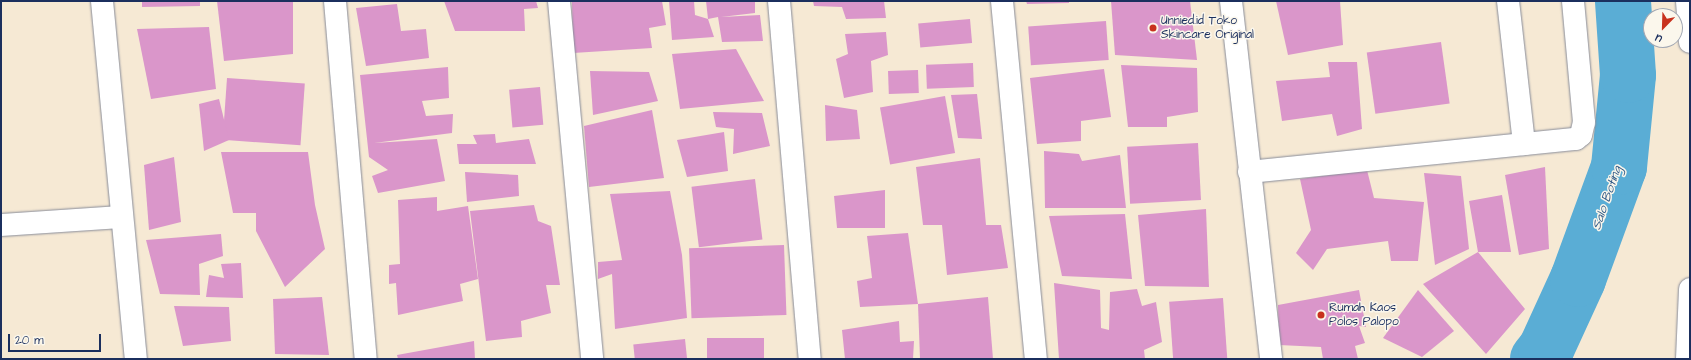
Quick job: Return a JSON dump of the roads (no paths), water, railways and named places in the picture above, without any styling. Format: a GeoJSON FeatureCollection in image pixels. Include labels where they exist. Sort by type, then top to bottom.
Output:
{"type":"FeatureCollection","features":[{"type":"Feature","properties":{"kind":"street"},"geometry":{"type":"LineString","coordinates":[[102,1],[121,217],[136,359]]}},
{"type":"Feature","properties":{"kind":"street"},"geometry":{"type":"LineString","coordinates":[[335,1],[366,359]]}},
{"type":"Feature","properties":{"kind":"street"},"geometry":{"type":"LineString","coordinates":[[559,1],[592,359]]}},
{"type":"Feature","properties":{"kind":"street"},"geometry":{"type":"LineString","coordinates":[[779,1],[810,359]]}},
{"type":"Feature","properties":{"kind":"street"},"geometry":{"type":"LineString","coordinates":[[1002,1],[1036,359]]}},
{"type":"Feature","properties":{"kind":"street"},"geometry":{"type":"LineString","coordinates":[[1231,1],[1271,359]]}},
{"type":"Feature","properties":{"kind":"street"},"geometry":{"type":"LineString","coordinates":[[1508,1],[1524,144]]}},
{"type":"Feature","properties":{"kind":"street"},"geometry":{"type":"LineString","coordinates":[[1249,172],[1524,144],[1571,141],[1581,135],[1584,130],[1573,1]]}},
{"type":"Feature","properties":{"kind":"street"},"geometry":{"type":"LineString","coordinates":[[1687,1],[1690,42]]}},
{"type":"Feature","properties":{"kind":"street"},"geometry":{"type":"LineString","coordinates":[[1,225],[121,217]]}},
{"type":"Feature","properties":{"kind":"street"},"geometry":{"type":"LineString","coordinates":[[1687,359],[1690,289]]}},
{"type":"Feature","properties":{"kind":"waterway","name":"Salo Boting"},"geometry":{"type":"LineString","coordinates":[[1538,359],[1546,349],[1578,279],[1619,167],[1628,75],[1623,1]]}},
{"type":"Feature","properties":{"kind":"place","name":"Unnied.id Toko Skincare Original"},"geometry":{"type":"Point","coordinates":[1153,28]}},
{"type":"Feature","properties":{"kind":"place","name":"Rumah Kaos Polos Palopo"},"geometry":{"type":"Point","coordinates":[1321,315]}}]}
